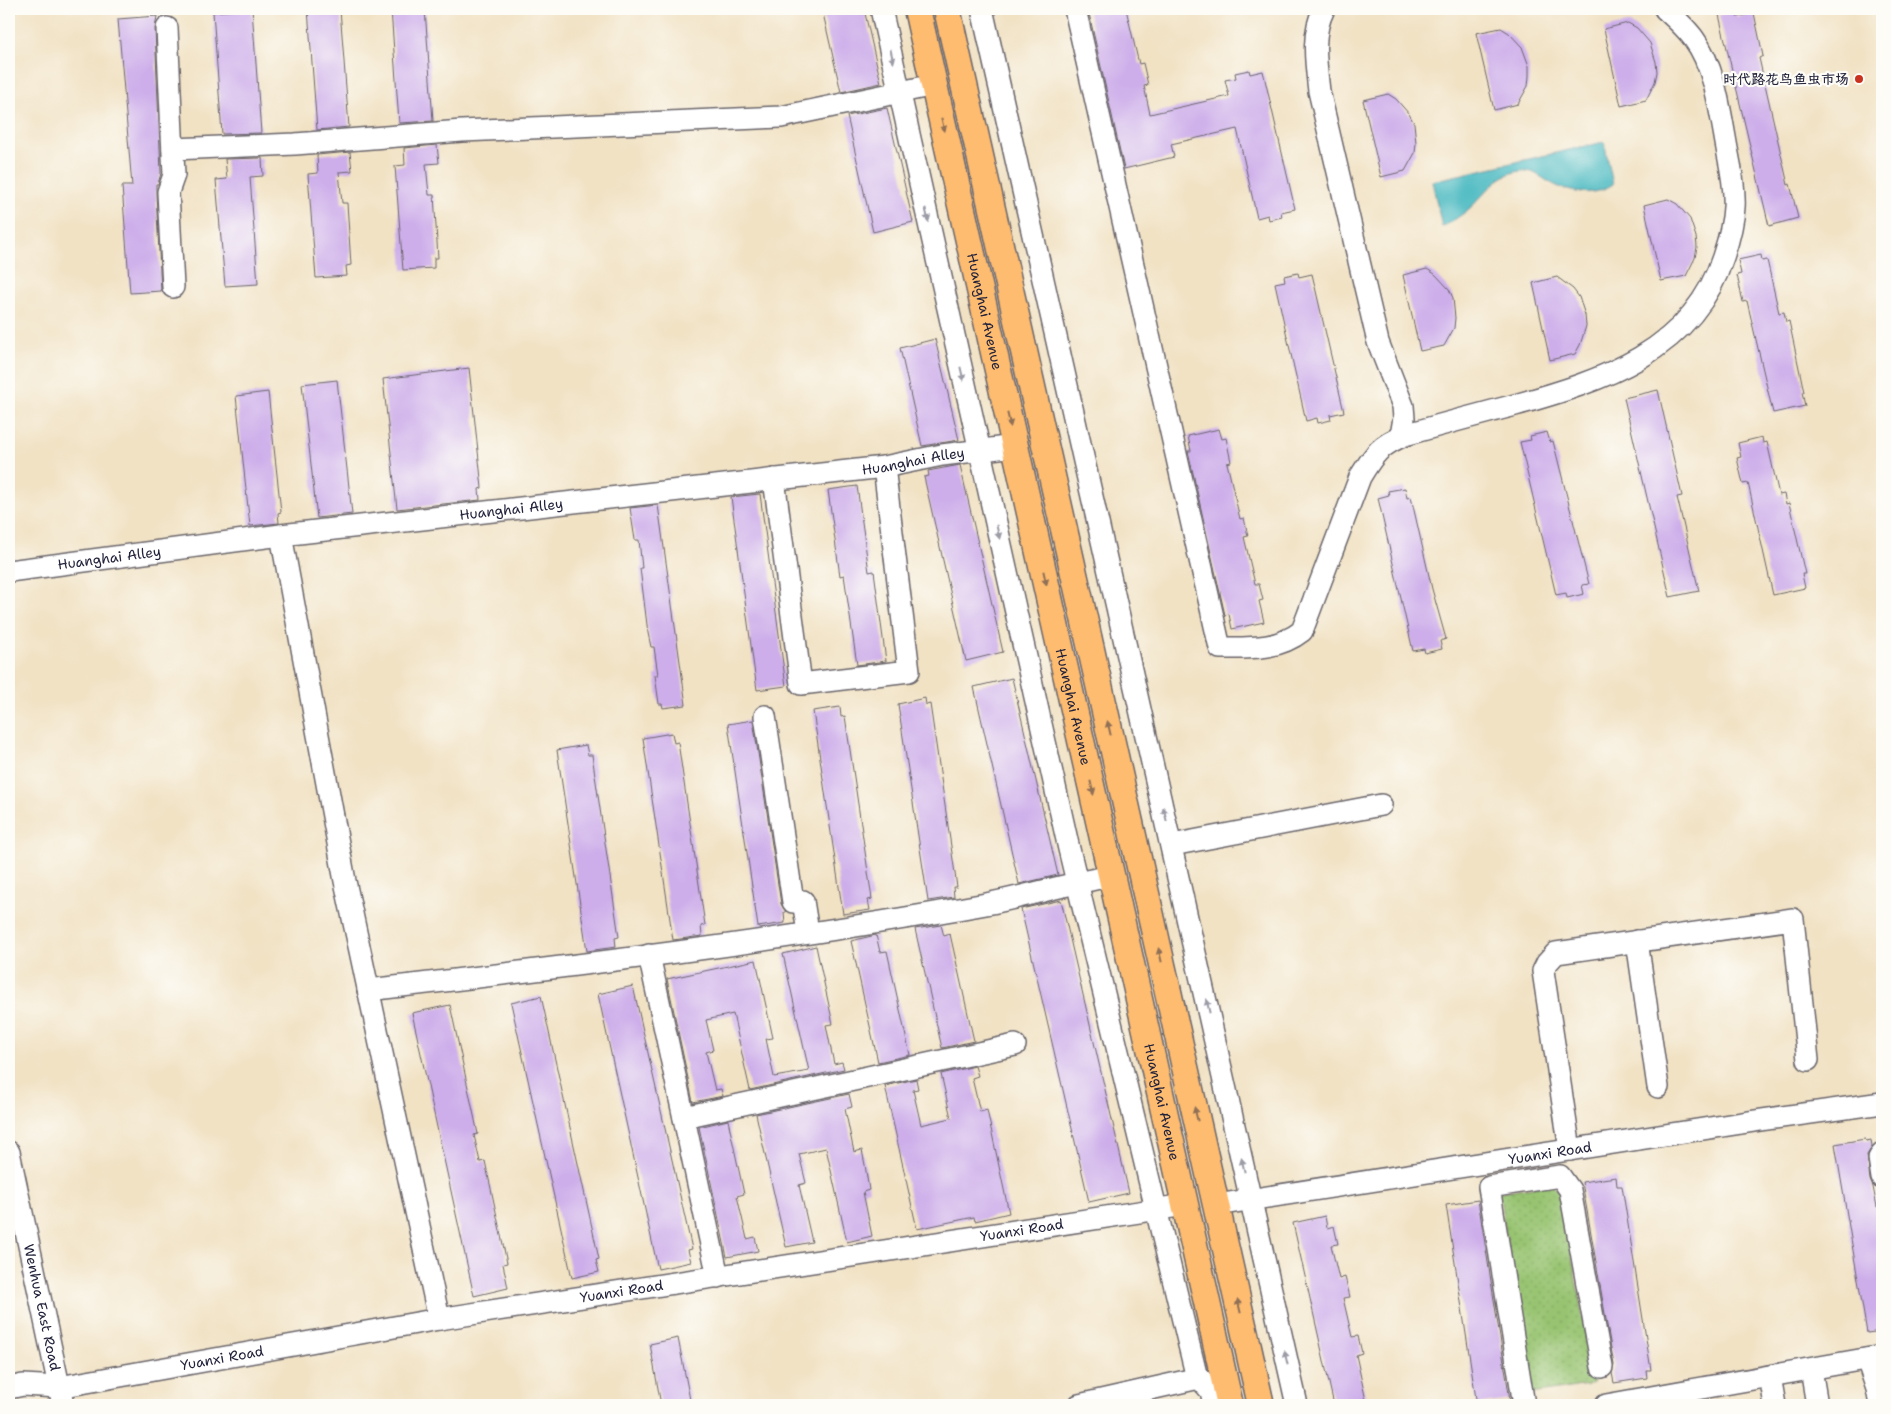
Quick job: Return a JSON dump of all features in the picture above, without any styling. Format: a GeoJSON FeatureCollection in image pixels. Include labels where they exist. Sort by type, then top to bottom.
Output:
{"type":"FeatureCollection","features":[{"type":"Feature","properties":{"kind":"main road","name":"Huanghai Avenue"},"geometry":{"type":"LineString","coordinates":[[917,9],[1230,1405]]}},
{"type":"Feature","properties":{"kind":"main road"},"geometry":{"type":"LineString","coordinates":[[947,9],[1261,1405]]}},
{"type":"Feature","properties":{"kind":"street"},"geometry":{"type":"LineString","coordinates":[[881,9],[1076,882],[1196,1374],[1211,1392],[1214,1405]]}},
{"type":"Feature","properties":{"kind":"street"},"geometry":{"type":"LineString","coordinates":[[982,9],[1297,1405]]}},
{"type":"Feature","properties":{"kind":"street"},"geometry":{"type":"LineString","coordinates":[[1075,9],[1220,648],[1261,648],[1293,638],[1302,631],[1360,478],[1377,451],[1390,441],[1401,436],[1558,392],[1615,372],[1635,362],[1662,343],[1704,301],[1719,270],[1732,230],[1735,197],[1709,68],[1694,38],[1665,9]]}},
{"type":"Feature","properties":{"kind":"street"},"geometry":{"type":"LineString","coordinates":[[1324,9],[1320,17],[1316,40],[1316,66],[1319,91],[1378,342],[1403,406],[1404,418],[1401,436]]}},
{"type":"Feature","properties":{"kind":"street"},"geometry":{"type":"LineString","coordinates":[[167,28],[174,175],[168,192],[174,288]]}},
{"type":"Feature","properties":{"kind":"street"},"geometry":{"type":"LineString","coordinates":[[173,149],[295,144],[462,131],[781,117],[934,85]]}},
{"type":"Feature","properties":{"kind":"street","name":"Huanghai Alley"},"geometry":{"type":"LineString","coordinates":[[9,571],[281,535],[884,467],[942,455],[1015,446]]}},
{"type":"Feature","properties":{"kind":"street"},"geometry":{"type":"LineString","coordinates":[[774,479],[801,684],[909,671],[884,467]]}},
{"type":"Feature","properties":{"kind":"street"},"geometry":{"type":"LineString","coordinates":[[281,535],[343,871],[439,1319]]}},
{"type":"Feature","properties":{"kind":"street"},"geometry":{"type":"LineString","coordinates":[[765,716],[793,902],[803,900],[808,932]]}},
{"type":"Feature","properties":{"kind":"street"},"geometry":{"type":"LineString","coordinates":[[1172,845],[1381,805]]}},
{"type":"Feature","properties":{"kind":"street"},"geometry":{"type":"LineString","coordinates":[[368,990],[648,955],[808,932],[988,903],[1076,882],[1112,876]]}},
{"type":"Feature","properties":{"kind":"street"},"geometry":{"type":"LineString","coordinates":[[1570,1150],[1543,972],[1547,962],[1556,953],[1794,920],[1808,1060]]}},
{"type":"Feature","properties":{"kind":"street"},"geometry":{"type":"LineString","coordinates":[[1637,941],[1658,1088]]}},
{"type":"Feature","properties":{"kind":"street"},"geometry":{"type":"LineString","coordinates":[[648,955],[718,1277]]}},
{"type":"Feature","properties":{"kind":"street"},"geometry":{"type":"LineString","coordinates":[[684,1117],[1015,1044]]}},
{"type":"Feature","properties":{"kind":"street","name":"Yuanxi Road"},"geometry":{"type":"LineString","coordinates":[[1216,1205],[1882,1102]]}},
{"type":"Feature","properties":{"kind":"street","name":"Wenhua East Road"},"geometry":{"type":"LineString","coordinates":[[9,1152],[11,1173],[61,1396]]}},
{"type":"Feature","properties":{"kind":"street"},"geometry":{"type":"LineString","coordinates":[[1882,1154],[1879,1158],[1882,1178]]}},
{"type":"Feature","properties":{"kind":"street"},"geometry":{"type":"LineString","coordinates":[[1524,1405],[1489,1187],[1560,1176],[1566,1181],[1570,1190],[1602,1367]]}},
{"type":"Feature","properties":{"kind":"street","name":"Yuanxi Road"},"geometry":{"type":"LineString","coordinates":[[9,1388],[23,1386],[61,1396],[439,1319],[1185,1205]]}},
{"type":"Feature","properties":{"kind":"street"},"geometry":{"type":"LineString","coordinates":[[1606,1405],[1875,1357],[1880,1405]]}},
{"type":"Feature","properties":{"kind":"street"},"geometry":{"type":"LineString","coordinates":[[1810,1369],[1817,1405]]}},
{"type":"Feature","properties":{"kind":"street"},"geometry":{"type":"LineString","coordinates":[[1770,1376],[1775,1405]]}},
{"type":"Feature","properties":{"kind":"street"},"geometry":{"type":"LineString","coordinates":[[1079,1405],[1200,1378]]}},
{"type":"Feature","properties":{"kind":"green space"},"geometry":{"type":"Polygon","coordinates":[[[1552,1184],[1561,1194],[1593,1381],[1588,1385],[1531,1394],[1499,1192],[1552,1184]]]}},
{"type":"Feature","properties":{"kind":"water"},"geometry":{"type":"Polygon","coordinates":[[[1604,142],[1613,184],[1606,188],[1590,192],[1574,192],[1559,187],[1533,172],[1520,171],[1511,173],[1492,185],[1468,210],[1442,227],[1432,181],[1604,142]]]}},
{"type":"Feature","properties":{"kind":"building"},"geometry":{"type":"Polygon","coordinates":[[[252,9],[261,133],[222,134],[213,12],[252,9]]]}},
{"type":"Feature","properties":{"kind":"building"},"geometry":{"type":"Polygon","coordinates":[[[308,9],[340,9],[349,127],[317,130],[308,9]]]}},
{"type":"Feature","properties":{"kind":"building"},"geometry":{"type":"Polygon","coordinates":[[[391,9],[425,9],[433,121],[399,123],[391,9]]]}},
{"type":"Feature","properties":{"kind":"building"},"geometry":{"type":"Polygon","coordinates":[[[822,9],[864,9],[881,83],[841,92],[822,9]]]}},
{"type":"Feature","properties":{"kind":"building"},"geometry":{"type":"Polygon","coordinates":[[[1088,9],[1126,9],[1139,64],[1143,63],[1148,85],[1144,86],[1150,114],[1229,96],[1225,80],[1236,78],[1235,73],[1249,70],[1250,74],[1263,71],[1295,209],[1281,212],[1282,217],[1269,220],[1268,215],[1257,218],[1237,129],[1171,144],[1174,157],[1124,169],[1088,9]]]}},
{"type":"Feature","properties":{"kind":"building"},"geometry":{"type":"Polygon","coordinates":[[[1736,11],[1737,17],[1754,13],[1763,56],[1759,58],[1788,185],[1790,184],[1798,218],[1769,226],[1719,15],[1736,11]]]}},
{"type":"Feature","properties":{"kind":"building"},"geometry":{"type":"Polygon","coordinates":[[[157,16],[155,29],[161,173],[158,184],[156,184],[156,193],[161,291],[130,293],[122,186],[132,186],[118,19],[157,16]]]}},
{"type":"Feature","properties":{"kind":"building"},"geometry":{"type":"Polygon","coordinates":[[[1628,23],[1637,28],[1650,43],[1657,72],[1655,82],[1646,100],[1621,106],[1604,29],[1628,23]]]}},
{"type":"Feature","properties":{"kind":"building"},"geometry":{"type":"Polygon","coordinates":[[[1501,28],[1509,33],[1522,47],[1529,66],[1529,76],[1528,86],[1518,104],[1494,110],[1476,33],[1501,28]]]}},
{"type":"Feature","properties":{"kind":"building"},"geometry":{"type":"Polygon","coordinates":[[[1388,94],[1396,99],[1409,114],[1414,123],[1416,143],[1415,153],[1405,171],[1381,177],[1363,100],[1388,94]]]}},
{"type":"Feature","properties":{"kind":"building"},"geometry":{"type":"Polygon","coordinates":[[[887,108],[913,222],[873,232],[847,116],[887,108]]]}},
{"type":"Feature","properties":{"kind":"building"},"geometry":{"type":"Polygon","coordinates":[[[437,145],[439,163],[426,164],[429,195],[434,195],[438,258],[434,258],[434,268],[403,270],[395,166],[405,165],[404,148],[437,145]]]}},
{"type":"Feature","properties":{"kind":"building"},"geometry":{"type":"Polygon","coordinates":[[[350,152],[352,171],[339,172],[342,203],[347,203],[351,265],[346,266],[347,276],[316,278],[308,174],[318,173],[317,155],[350,152]]]}},
{"type":"Feature","properties":{"kind":"building"},"geometry":{"type":"Polygon","coordinates":[[[262,158],[263,176],[250,177],[258,284],[225,286],[216,180],[227,179],[225,159],[262,158]]]}},
{"type":"Feature","properties":{"kind":"building"},"geometry":{"type":"Polygon","coordinates":[[[1668,199],[1677,204],[1690,219],[1697,247],[1695,258],[1686,276],[1661,281],[1644,205],[1668,199]]]}},
{"type":"Feature","properties":{"kind":"building"},"geometry":{"type":"Polygon","coordinates":[[[1761,255],[1762,261],[1767,260],[1779,313],[1784,312],[1786,322],[1789,321],[1804,392],[1802,392],[1805,406],[1773,413],[1747,301],[1743,302],[1737,275],[1741,274],[1738,260],[1761,255]]]}},
{"type":"Feature","properties":{"kind":"building"},"geometry":{"type":"Polygon","coordinates":[[[1427,269],[1435,274],[1449,289],[1453,298],[1455,318],[1454,328],[1444,346],[1420,351],[1403,275],[1427,269]]]}},
{"type":"Feature","properties":{"kind":"building"},"geometry":{"type":"Polygon","coordinates":[[[1298,273],[1299,277],[1312,274],[1344,412],[1330,415],[1331,420],[1318,423],[1317,418],[1306,421],[1275,283],[1285,281],[1284,276],[1298,273]]]}},
{"type":"Feature","properties":{"kind":"building"},"geometry":{"type":"Polygon","coordinates":[[[1557,277],[1573,289],[1579,297],[1585,315],[1586,326],[1575,354],[1550,360],[1533,283],[1557,277]]]}},
{"type":"Feature","properties":{"kind":"building"},"geometry":{"type":"Polygon","coordinates":[[[935,339],[959,440],[922,446],[900,348],[935,339]]]}},
{"type":"Feature","properties":{"kind":"building"},"geometry":{"type":"Polygon","coordinates":[[[469,368],[482,488],[479,489],[480,500],[397,509],[383,379],[469,368]]]}},
{"type":"Feature","properties":{"kind":"building"},"geometry":{"type":"Polygon","coordinates":[[[337,380],[352,514],[317,518],[302,384],[337,380]]]}},
{"type":"Feature","properties":{"kind":"building"},"geometry":{"type":"Polygon","coordinates":[[[1658,390],[1682,496],[1677,497],[1699,591],[1670,597],[1624,398],[1658,390]]]}},
{"type":"Feature","properties":{"kind":"building"},"geometry":{"type":"Polygon","coordinates":[[[268,392],[281,512],[278,513],[279,523],[250,526],[236,396],[268,392]]]}},
{"type":"Feature","properties":{"kind":"building"},"geometry":{"type":"Polygon","coordinates":[[[1219,429],[1222,439],[1226,438],[1231,462],[1227,463],[1240,519],[1244,518],[1248,536],[1244,537],[1255,584],[1259,584],[1263,600],[1259,601],[1264,622],[1232,629],[1229,614],[1225,615],[1188,451],[1191,451],[1188,436],[1219,429]]]}},
{"type":"Feature","properties":{"kind":"building"},"geometry":{"type":"Polygon","coordinates":[[[1547,432],[1550,442],[1553,441],[1589,584],[1582,585],[1584,594],[1567,598],[1566,593],[1556,595],[1520,442],[1531,440],[1530,436],[1547,432]]]}},
{"type":"Feature","properties":{"kind":"building"},"geometry":{"type":"Polygon","coordinates":[[[1762,437],[1763,443],[1767,442],[1779,495],[1784,494],[1786,504],[1789,503],[1805,574],[1802,574],[1805,588],[1773,595],[1748,483],[1743,484],[1737,458],[1741,457],[1738,443],[1762,437]]]}},
{"type":"Feature","properties":{"kind":"building"},"geometry":{"type":"Polygon","coordinates":[[[960,465],[1003,652],[966,661],[924,477],[929,476],[928,471],[960,465]]]}},
{"type":"Feature","properties":{"kind":"building"},"geometry":{"type":"Polygon","coordinates":[[[857,486],[869,572],[874,571],[886,661],[857,665],[844,575],[840,576],[828,490],[857,486]]]}},
{"type":"Feature","properties":{"kind":"building"},"geometry":{"type":"Polygon","coordinates":[[[1405,488],[1407,498],[1411,497],[1432,589],[1446,639],[1440,641],[1442,649],[1425,653],[1424,649],[1413,651],[1378,498],[1389,495],[1388,491],[1405,488]]]}},
{"type":"Feature","properties":{"kind":"building"},"geometry":{"type":"Polygon","coordinates":[[[760,494],[786,686],[757,690],[731,497],[760,494]]]}},
{"type":"Feature","properties":{"kind":"building"},"geometry":{"type":"Polygon","coordinates":[[[658,505],[686,705],[663,708],[662,704],[659,704],[655,675],[658,675],[654,647],[651,647],[648,633],[640,568],[642,568],[639,540],[635,540],[630,508],[658,505]]]}},
{"type":"Feature","properties":{"kind":"building"},"geometry":{"type":"Polygon","coordinates":[[[1012,678],[1058,875],[1019,884],[974,687],[1012,678]]]}},
{"type":"Feature","properties":{"kind":"building"},"geometry":{"type":"Polygon","coordinates":[[[925,698],[926,705],[930,704],[957,887],[953,887],[954,897],[928,901],[898,704],[925,698]]]}},
{"type":"Feature","properties":{"kind":"building"},"geometry":{"type":"Polygon","coordinates":[[[840,707],[841,717],[845,716],[872,899],[868,900],[870,910],[843,914],[813,711],[840,707]]]}},
{"type":"Feature","properties":{"kind":"building"},"geometry":{"type":"Polygon","coordinates":[[[753,720],[781,904],[786,912],[784,912],[785,923],[758,927],[728,724],[753,720]]]}},
{"type":"Feature","properties":{"kind":"building"},"geometry":{"type":"Polygon","coordinates":[[[672,733],[674,743],[678,742],[705,925],[701,926],[702,936],[673,940],[643,738],[672,733]]]}},
{"type":"Feature","properties":{"kind":"building"},"geometry":{"type":"Polygon","coordinates":[[[586,745],[588,755],[592,755],[619,937],[615,938],[616,947],[587,951],[557,750],[586,745]]]}},
{"type":"Feature","properties":{"kind":"building"},"geometry":{"type":"Polygon","coordinates":[[[1061,900],[1129,1193],[1089,1202],[1021,909],[1061,900]]]}},
{"type":"Feature","properties":{"kind":"building"},"geometry":{"type":"Polygon","coordinates":[[[941,925],[944,936],[950,934],[974,1041],[942,1048],[915,929],[941,925]]]}},
{"type":"Feature","properties":{"kind":"building"},"geometry":{"type":"Polygon","coordinates":[[[876,935],[880,952],[887,951],[910,1055],[878,1062],[851,941],[876,935]]]}},
{"type":"Feature","properties":{"kind":"building"},"geometry":{"type":"Polygon","coordinates":[[[816,946],[833,1024],[826,1025],[834,1064],[842,1062],[844,1069],[750,1090],[733,1014],[706,1020],[713,1050],[706,1052],[715,1090],[721,1089],[723,1096],[693,1102],[667,979],[756,960],[773,1038],[766,1039],[774,1077],[809,1071],[783,954],[816,946]]]}},
{"type":"Feature","properties":{"kind":"building"},"geometry":{"type":"Polygon","coordinates":[[[633,986],[692,1249],[688,1250],[691,1262],[658,1269],[598,994],[633,986]]]}},
{"type":"Feature","properties":{"kind":"building"},"geometry":{"type":"Polygon","coordinates":[[[541,996],[599,1259],[596,1260],[599,1272],[572,1278],[511,1003],[541,996]]]}},
{"type":"Feature","properties":{"kind":"building"},"geometry":{"type":"Polygon","coordinates":[[[450,1005],[478,1134],[474,1135],[480,1162],[485,1161],[507,1263],[503,1264],[508,1288],[474,1296],[412,1013],[450,1005]]]}},
{"type":"Feature","properties":{"kind":"building"},"geometry":{"type":"Polygon","coordinates":[[[975,1066],[978,1076],[972,1078],[980,1112],[987,1110],[1009,1213],[975,1221],[974,1217],[917,1229],[885,1086],[916,1079],[918,1089],[913,1090],[921,1125],[951,1118],[941,1074],[975,1066]]]}},
{"type":"Feature","properties":{"kind":"building"},"geometry":{"type":"Polygon","coordinates":[[[849,1094],[852,1107],[845,1109],[854,1152],[862,1150],[869,1190],[863,1192],[872,1236],[847,1242],[826,1148],[799,1154],[806,1183],[799,1185],[812,1242],[786,1247],[756,1114],[849,1094]]]}},
{"type":"Feature","properties":{"kind":"building"},"geometry":{"type":"Polygon","coordinates":[[[728,1120],[744,1194],[737,1196],[747,1239],[755,1237],[758,1251],[727,1257],[699,1127],[728,1120]]]}},
{"type":"Feature","properties":{"kind":"building"},"geometry":{"type":"Polygon","coordinates":[[[1865,1139],[1866,1141],[1871,1140],[1872,1147],[1867,1155],[1870,1180],[1877,1207],[1882,1206],[1882,1222],[1879,1222],[1882,1240],[1882,1331],[1867,1333],[1835,1144],[1865,1139]]]}},
{"type":"Feature","properties":{"kind":"building"},"geometry":{"type":"Polygon","coordinates":[[[1616,1177],[1617,1186],[1622,1186],[1651,1370],[1646,1370],[1647,1378],[1614,1383],[1612,1373],[1614,1365],[1582,1182],[1616,1177]]]}},
{"type":"Feature","properties":{"kind":"building"},"geometry":{"type":"Polygon","coordinates":[[[1478,1200],[1510,1400],[1477,1405],[1446,1205],[1478,1200]]]}},
{"type":"Feature","properties":{"kind":"building"},"geometry":{"type":"Polygon","coordinates":[[[1325,1216],[1327,1228],[1334,1226],[1338,1244],[1331,1245],[1339,1279],[1345,1277],[1350,1297],[1343,1298],[1352,1337],[1358,1336],[1362,1353],[1356,1355],[1367,1405],[1334,1405],[1293,1223],[1325,1216]]]}},
{"type":"Feature","properties":{"kind":"building"},"geometry":{"type":"Polygon","coordinates":[[[678,1338],[691,1405],[661,1405],[650,1344],[678,1338]]]}},
{"type":"Feature","properties":{"kind":"place","name":"时代路花鸟鱼虫市场"},"geometry":{"type":"Point","coordinates":[1859,79]}}]}
